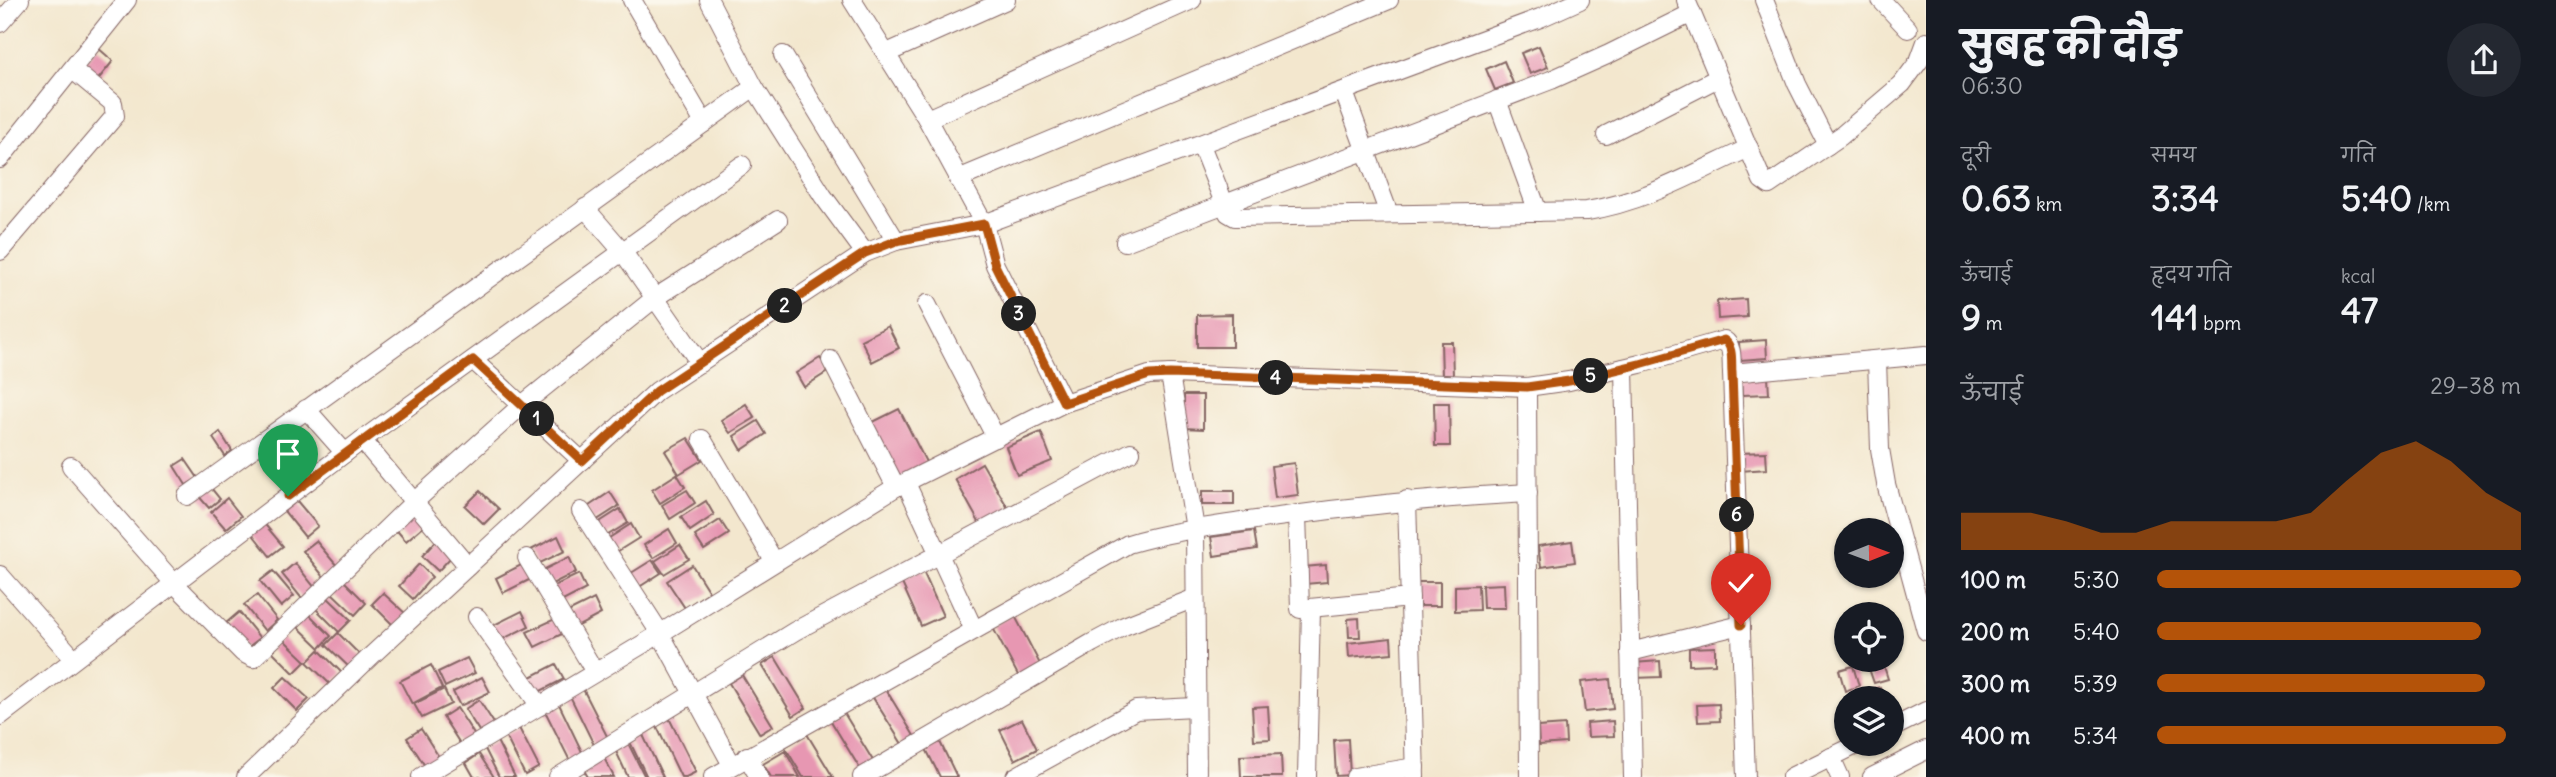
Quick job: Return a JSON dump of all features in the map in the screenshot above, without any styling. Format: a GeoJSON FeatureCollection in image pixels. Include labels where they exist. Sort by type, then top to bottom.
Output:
{"type":"FeatureCollection","features":[{"type":"Feature","properties":{"kind":"street"},"geometry":{"type":"LineString","coordinates":[[0,23],[20,0]]}},
{"type":"Feature","properties":{"kind":"street"},"geometry":{"type":"LineString","coordinates":[[0,159],[127,0]]}},
{"type":"Feature","properties":{"kind":"street"},"geometry":{"type":"LineString","coordinates":[[632,0],[704,123]]}},
{"type":"Feature","properties":{"kind":"street"},"geometry":{"type":"LineString","coordinates":[[709,0],[754,87],[823,195],[865,253]]}},
{"type":"Feature","properties":{"kind":"street"},"geometry":{"type":"LineString","coordinates":[[852,0],[927,119],[986,229],[995,265],[1064,403]]}},
{"type":"Feature","properties":{"kind":"street"},"geometry":{"type":"LineString","coordinates":[[887,53],[1006,0]]}},
{"type":"Feature","properties":{"kind":"street"},"geometry":{"type":"LineString","coordinates":[[927,119],[1192,0]]}},
{"type":"Feature","properties":{"kind":"street"},"geometry":{"type":"LineString","coordinates":[[958,179],[1389,0]]}},
{"type":"Feature","properties":{"kind":"street"},"geometry":{"type":"LineString","coordinates":[[246,777],[371,656],[657,391],[865,253],[896,241],[986,229],[1540,18],[1580,0]]}},
{"type":"Feature","properties":{"kind":"street"},"geometry":{"type":"LineString","coordinates":[[1764,0],[1797,84],[1828,145]]}},
{"type":"Feature","properties":{"kind":"street"},"geometry":{"type":"LineString","coordinates":[[1881,0],[1908,29]]}},
{"type":"Feature","properties":{"kind":"street"},"geometry":{"type":"LineString","coordinates":[[1125,242],[1497,100],[1606,55],[1689,7],[1762,180],[1769,185],[1828,145],[1902,84],[1919,61],[1926,42]]}},
{"type":"Feature","properties":{"kind":"street"},"geometry":{"type":"LineString","coordinates":[[783,55],[896,241]]}},
{"type":"Feature","properties":{"kind":"street"},"geometry":{"type":"LineString","coordinates":[[0,251],[115,116],[113,103],[73,70]]}},
{"type":"Feature","properties":{"kind":"street"},"geometry":{"type":"LineString","coordinates":[[1606,135],[1718,78]]}},
{"type":"Feature","properties":{"kind":"street"},"geometry":{"type":"LineString","coordinates":[[187,496],[754,87]]}},
{"type":"Feature","properties":{"kind":"street"},"geometry":{"type":"LineString","coordinates":[[1344,92],[1389,214]]}},
{"type":"Feature","properties":{"kind":"street"},"geometry":{"type":"LineString","coordinates":[[1497,100],[1538,212]]}},
{"type":"Feature","properties":{"kind":"street"},"geometry":{"type":"LineString","coordinates":[[1201,145],[1224,205],[1228,213],[1235,217],[1587,211],[1618,206],[1749,148]]}},
{"type":"Feature","properties":{"kind":"street"},"geometry":{"type":"LineString","coordinates":[[0,716],[362,440],[742,165]]}},
{"type":"Feature","properties":{"kind":"street"},"geometry":{"type":"LineString","coordinates":[[585,208],[623,252],[700,363]]}},
{"type":"Feature","properties":{"kind":"street"},"geometry":{"type":"LineString","coordinates":[[71,466],[174,583],[243,653],[253,658],[414,502],[522,405],[655,298],[778,219]]}},
{"type":"Feature","properties":{"kind":"street"},"geometry":{"type":"LineString","coordinates":[[927,304],[996,438]]}},
{"type":"Feature","properties":{"kind":"street"},"geometry":{"type":"LineString","coordinates":[[421,777],[901,485],[1064,403],[1149,375],[1170,374],[1527,387],[1552,385],[1724,340],[1729,343],[1731,349],[1746,777]]}},
{"type":"Feature","properties":{"kind":"street"},"geometry":{"type":"LineString","coordinates":[[1732,373],[1926,355]]}},
{"type":"Feature","properties":{"kind":"street"},"geometry":{"type":"LineString","coordinates":[[473,360],[582,461]]}},
{"type":"Feature","properties":{"kind":"street"},"geometry":{"type":"LineString","coordinates":[[831,360],[938,554],[974,630]]}},
{"type":"Feature","properties":{"kind":"street"},"geometry":{"type":"LineString","coordinates":[[1877,360],[1880,449],[1886,484],[1926,631]]}},
{"type":"Feature","properties":{"kind":"street"},"geometry":{"type":"LineString","coordinates":[[1624,368],[1633,777]]}},
{"type":"Feature","properties":{"kind":"street"},"geometry":{"type":"LineString","coordinates":[[1170,374],[1195,529],[1197,777]]}},
{"type":"Feature","properties":{"kind":"street"},"geometry":{"type":"LineString","coordinates":[[1527,387],[1529,777]]}},
{"type":"Feature","properties":{"kind":"street"},"geometry":{"type":"LineString","coordinates":[[306,409],[345,453]]}},
{"type":"Feature","properties":{"kind":"street"},"geometry":{"type":"LineString","coordinates":[[702,439],[774,561]]}},
{"type":"Feature","properties":{"kind":"street"},"geometry":{"type":"LineString","coordinates":[[362,440],[468,566]]}},
{"type":"Feature","properties":{"kind":"street"},"geometry":{"type":"LineString","coordinates":[[558,777],[795,631],[1131,452]]}},
{"type":"Feature","properties":{"kind":"street"},"geometry":{"type":"LineString","coordinates":[[713,777],[1128,544],[1160,534],[1297,513],[1407,500],[1528,493]]}},
{"type":"Feature","properties":{"kind":"street"},"geometry":{"type":"LineString","coordinates":[[1354,777],[1415,772],[1407,500]]}},
{"type":"Feature","properties":{"kind":"street"},"geometry":{"type":"LineString","coordinates":[[581,512],[660,633],[694,693],[740,761],[759,777]]}},
{"type":"Feature","properties":{"kind":"street"},"geometry":{"type":"LineString","coordinates":[[1297,513],[1300,609],[1410,598]]}},
{"type":"Feature","properties":{"kind":"street"},"geometry":{"type":"LineString","coordinates":[[527,558],[594,672]]}},
{"type":"Feature","properties":{"kind":"street"},"geometry":{"type":"LineString","coordinates":[[0,575],[74,659]]}},
{"type":"Feature","properties":{"kind":"street"},"geometry":{"type":"LineString","coordinates":[[862,777],[1092,643],[1124,626],[1195,598]]}},
{"type":"Feature","properties":{"kind":"street"},"geometry":{"type":"LineString","coordinates":[[1307,777],[1311,609]]}},
{"type":"Feature","properties":{"kind":"street"},"geometry":{"type":"LineString","coordinates":[[477,617],[540,706]]}},
{"type":"Feature","properties":{"kind":"street"},"geometry":{"type":"LineString","coordinates":[[1630,652],[1741,625]]}},
{"type":"Feature","properties":{"kind":"street"},"geometry":{"type":"LineString","coordinates":[[1015,777],[1136,710],[1195,707]]}},
{"type":"Feature","properties":{"kind":"street"},"geometry":{"type":"LineString","coordinates":[[1904,722],[1926,711]]}},
{"type":"Feature","properties":{"kind":"street"},"geometry":{"type":"LineString","coordinates":[[1872,777],[1926,750]]}},
{"type":"Feature","properties":{"kind":"street"},"geometry":{"type":"LineString","coordinates":[[1791,777],[1835,766]]}},
{"type":"Feature","properties":{"kind":"building"},"geometry":{"type":"Polygon","coordinates":[[[1539,46],[1548,67],[1530,74],[1521,53],[1539,46]]]}},
{"type":"Feature","properties":{"kind":"building"},"geometry":{"type":"Polygon","coordinates":[[[97,47],[113,61],[96,82],[80,69],[97,47]]]}},
{"type":"Feature","properties":{"kind":"building"},"geometry":{"type":"Polygon","coordinates":[[[1504,61],[1513,83],[1495,90],[1486,69],[1504,61]]]}},
{"type":"Feature","properties":{"kind":"building"},"geometry":{"type":"Polygon","coordinates":[[[1746,299],[1747,317],[1718,319],[1717,301],[1746,299]]]}},
{"type":"Feature","properties":{"kind":"building"},"geometry":{"type":"Polygon","coordinates":[[[1232,314],[1232,347],[1197,347],[1197,315],[1232,314]]]}},
{"type":"Feature","properties":{"kind":"building"},"geometry":{"type":"Polygon","coordinates":[[[888,326],[899,348],[872,362],[861,340],[888,326]]]}},
{"type":"Feature","properties":{"kind":"building"},"geometry":{"type":"Polygon","coordinates":[[[1766,340],[1767,358],[1740,360],[1739,342],[1766,340]]]}},
{"type":"Feature","properties":{"kind":"building"},"geometry":{"type":"Polygon","coordinates":[[[1441,342],[1452,342],[1453,376],[1442,376],[1441,342]]]}},
{"type":"Feature","properties":{"kind":"building"},"geometry":{"type":"Polygon","coordinates":[[[820,358],[829,371],[804,387],[796,373],[820,358]]]}},
{"type":"Feature","properties":{"kind":"building"},"geometry":{"type":"Polygon","coordinates":[[[1768,377],[1769,394],[1742,395],[1741,379],[1768,377]]]}},
{"type":"Feature","properties":{"kind":"building"},"geometry":{"type":"Polygon","coordinates":[[[1184,395],[1203,395],[1203,429],[1184,428],[1184,395]]]}},
{"type":"Feature","properties":{"kind":"building"},"geometry":{"type":"Polygon","coordinates":[[[1434,403],[1449,403],[1450,446],[1435,446],[1434,403]]]}},
{"type":"Feature","properties":{"kind":"building"},"geometry":{"type":"Polygon","coordinates":[[[746,404],[755,418],[730,433],[721,420],[746,404]]]}},
{"type":"Feature","properties":{"kind":"building"},"geometry":{"type":"Polygon","coordinates":[[[899,409],[928,466],[898,481],[869,424],[899,409]]]}},
{"type":"Feature","properties":{"kind":"building"},"geometry":{"type":"Polygon","coordinates":[[[758,421],[766,434],[742,450],[734,436],[758,421]]]}},
{"type":"Feature","properties":{"kind":"building"},"geometry":{"type":"Polygon","coordinates":[[[220,432],[232,451],[225,456],[213,438],[220,432]]]}},
{"type":"Feature","properties":{"kind":"building"},"geometry":{"type":"Polygon","coordinates":[[[1041,432],[1052,461],[1017,475],[1006,447],[1041,432]]]}},
{"type":"Feature","properties":{"kind":"building"},"geometry":{"type":"Polygon","coordinates":[[[688,438],[702,460],[679,474],[665,451],[688,438]]]}},
{"type":"Feature","properties":{"kind":"building"},"geometry":{"type":"Polygon","coordinates":[[[1766,452],[1767,469],[1740,471],[1739,453],[1766,452]]]}},
{"type":"Feature","properties":{"kind":"building"},"geometry":{"type":"Polygon","coordinates":[[[286,453],[301,467],[295,474],[280,460],[286,453]]]}},
{"type":"Feature","properties":{"kind":"building"},"geometry":{"type":"Polygon","coordinates":[[[185,459],[198,478],[186,485],[174,466],[185,459]]]}},
{"type":"Feature","properties":{"kind":"building"},"geometry":{"type":"Polygon","coordinates":[[[982,463],[1009,510],[981,526],[955,479],[982,463]]]}},
{"type":"Feature","properties":{"kind":"building"},"geometry":{"type":"Polygon","coordinates":[[[1294,463],[1298,495],[1275,498],[1271,466],[1294,463]]]}},
{"type":"Feature","properties":{"kind":"building"},"geometry":{"type":"Polygon","coordinates":[[[677,474],[685,487],[660,503],[652,490],[677,474]]]}},
{"type":"Feature","properties":{"kind":"building"},"geometry":{"type":"Polygon","coordinates":[[[207,483],[220,499],[209,508],[196,493],[207,483]]]}},
{"type":"Feature","properties":{"kind":"building"},"geometry":{"type":"Polygon","coordinates":[[[687,490],[695,503],[670,519],[662,505],[687,490]]]}},
{"type":"Feature","properties":{"kind":"building"},"geometry":{"type":"Polygon","coordinates":[[[480,491],[499,509],[484,524],[465,506],[480,491]]]}},
{"type":"Feature","properties":{"kind":"building"},"geometry":{"type":"Polygon","coordinates":[[[1202,491],[1234,491],[1234,505],[1202,505],[1202,491]]]}},
{"type":"Feature","properties":{"kind":"building"},"geometry":{"type":"Polygon","coordinates":[[[610,492],[619,506],[594,522],[586,508],[610,492]]]}},
{"type":"Feature","properties":{"kind":"building"},"geometry":{"type":"Polygon","coordinates":[[[227,498],[241,516],[226,529],[211,512],[227,498]]]}},
{"type":"Feature","properties":{"kind":"building"},"geometry":{"type":"Polygon","coordinates":[[[297,501],[318,526],[305,537],[284,511],[297,501]]]}},
{"type":"Feature","properties":{"kind":"building"},"geometry":{"type":"Polygon","coordinates":[[[706,501],[714,515],[690,531],[681,517],[706,501]]]}},
{"type":"Feature","properties":{"kind":"building"},"geometry":{"type":"Polygon","coordinates":[[[413,507],[427,523],[406,541],[392,525],[413,507]]]}},
{"type":"Feature","properties":{"kind":"building"},"geometry":{"type":"Polygon","coordinates":[[[620,509],[628,523],[603,538],[595,525],[620,509]]]}},
{"type":"Feature","properties":{"kind":"building"},"geometry":{"type":"Polygon","coordinates":[[[720,520],[729,534],[704,550],[695,536],[720,520]]]}},
{"type":"Feature","properties":{"kind":"building"},"geometry":{"type":"Polygon","coordinates":[[[262,521],[283,546],[270,556],[250,531],[262,521]]]}},
{"type":"Feature","properties":{"kind":"building"},"geometry":{"type":"Polygon","coordinates":[[[631,524],[639,538],[615,553],[606,540],[631,524]]]}},
{"type":"Feature","properties":{"kind":"building"},"geometry":{"type":"Polygon","coordinates":[[[669,529],[677,543],[653,558],[644,545],[669,529]]]}},
{"type":"Feature","properties":{"kind":"building"},"geometry":{"type":"Polygon","coordinates":[[[1254,531],[1257,549],[1214,556],[1211,537],[1254,531]]]}},
{"type":"Feature","properties":{"kind":"building"},"geometry":{"type":"Polygon","coordinates":[[[558,536],[565,551],[536,565],[529,551],[558,536]]]}},
{"type":"Feature","properties":{"kind":"building"},"geometry":{"type":"Polygon","coordinates":[[[316,541],[337,566],[324,577],[303,551],[316,541]]]}},
{"type":"Feature","properties":{"kind":"building"},"geometry":{"type":"Polygon","coordinates":[[[436,541],[452,556],[438,571],[422,556],[436,541]]]}},
{"type":"Feature","properties":{"kind":"building"},"geometry":{"type":"Polygon","coordinates":[[[1572,541],[1575,562],[1541,567],[1538,546],[1572,541]]]}},
{"type":"Feature","properties":{"kind":"building"},"geometry":{"type":"Polygon","coordinates":[[[680,545],[689,559],[664,574],[655,561],[680,545]]]}},
{"type":"Feature","properties":{"kind":"building"},"geometry":{"type":"Polygon","coordinates":[[[569,557],[576,572],[548,586],[539,572],[569,557]]]}},
{"type":"Feature","properties":{"kind":"building"},"geometry":{"type":"Polygon","coordinates":[[[652,560],[661,573],[636,589],[628,575],[652,560]]]}},
{"type":"Feature","properties":{"kind":"building"},"geometry":{"type":"Polygon","coordinates":[[[295,563],[316,589],[303,600],[282,574],[295,563]]]}},
{"type":"Feature","properties":{"kind":"building"},"geometry":{"type":"Polygon","coordinates":[[[525,563],[533,578],[503,593],[496,578],[525,563]]]}},
{"type":"Feature","properties":{"kind":"building"},"geometry":{"type":"Polygon","coordinates":[[[419,564],[432,577],[413,599],[399,586],[419,564]]]}},
{"type":"Feature","properties":{"kind":"building"},"geometry":{"type":"Polygon","coordinates":[[[692,565],[709,592],[685,608],[667,581],[692,565]]]}},
{"type":"Feature","properties":{"kind":"building"},"geometry":{"type":"Polygon","coordinates":[[[1326,565],[1327,582],[1305,584],[1304,567],[1326,565]]]}},
{"type":"Feature","properties":{"kind":"building"},"geometry":{"type":"Polygon","coordinates":[[[922,569],[943,616],[921,626],[900,579],[922,569]]]}},
{"type":"Feature","properties":{"kind":"building"},"geometry":{"type":"Polygon","coordinates":[[[273,571],[294,596],[281,607],[260,581],[273,571]]]}},
{"type":"Feature","properties":{"kind":"building"},"geometry":{"type":"Polygon","coordinates":[[[579,574],[586,589],[559,603],[550,588],[579,574]]]}},
{"type":"Feature","properties":{"kind":"building"},"geometry":{"type":"Polygon","coordinates":[[[343,580],[366,603],[355,615],[331,592],[343,580]]]}},
{"type":"Feature","properties":{"kind":"building"},"geometry":{"type":"Polygon","coordinates":[[[1417,582],[1440,582],[1440,606],[1418,606],[1417,582]]]}},
{"type":"Feature","properties":{"kind":"building"},"geometry":{"type":"Polygon","coordinates":[[[1504,584],[1505,608],[1483,608],[1482,585],[1504,584]]]}},
{"type":"Feature","properties":{"kind":"building"},"geometry":{"type":"Polygon","coordinates":[[[1478,585],[1479,610],[1455,611],[1455,586],[1478,585]]]}},
{"type":"Feature","properties":{"kind":"building"},"geometry":{"type":"Polygon","coordinates":[[[383,593],[407,615],[395,627],[372,604],[383,593]]]}},
{"type":"Feature","properties":{"kind":"building"},"geometry":{"type":"Polygon","coordinates":[[[257,595],[277,620],[265,631],[244,605],[257,595]]]}},
{"type":"Feature","properties":{"kind":"building"},"geometry":{"type":"Polygon","coordinates":[[[327,597],[351,620],[339,632],[316,609],[327,597]]]}},
{"type":"Feature","properties":{"kind":"building"},"geometry":{"type":"Polygon","coordinates":[[[594,599],[601,614],[573,629],[564,614],[594,599]]]}},
{"type":"Feature","properties":{"kind":"building"},"geometry":{"type":"Polygon","coordinates":[[[522,611],[529,626],[499,641],[492,626],[522,611]]]}},
{"type":"Feature","properties":{"kind":"building"},"geometry":{"type":"Polygon","coordinates":[[[239,612],[260,638],[247,648],[226,623],[239,612]]]}},
{"type":"Feature","properties":{"kind":"building"},"geometry":{"type":"Polygon","coordinates":[[[308,613],[331,636],[320,648],[296,625],[308,613]]]}},
{"type":"Feature","properties":{"kind":"building"},"geometry":{"type":"Polygon","coordinates":[[[1014,614],[1042,668],[1020,679],[992,626],[1014,614]]]}},
{"type":"Feature","properties":{"kind":"building"},"geometry":{"type":"Polygon","coordinates":[[[557,618],[564,633],[535,647],[527,632],[557,618]]]}},
{"type":"Feature","properties":{"kind":"building"},"geometry":{"type":"Polygon","coordinates":[[[1359,618],[1360,637],[1349,637],[1348,619],[1359,618]]]}},
{"type":"Feature","properties":{"kind":"building"},"geometry":{"type":"Polygon","coordinates":[[[338,633],[361,656],[350,668],[326,645],[338,633]]]}},
{"type":"Feature","properties":{"kind":"building"},"geometry":{"type":"Polygon","coordinates":[[[282,638],[306,661],[294,673],[271,650],[282,638]]]}},
{"type":"Feature","properties":{"kind":"building"},"geometry":{"type":"Polygon","coordinates":[[[1391,638],[1392,653],[1349,657],[1348,643],[1391,638]]]}},
{"type":"Feature","properties":{"kind":"building"},"geometry":{"type":"Polygon","coordinates":[[[1715,647],[1715,664],[1689,665],[1689,648],[1715,647]]]}},
{"type":"Feature","properties":{"kind":"building"},"geometry":{"type":"Polygon","coordinates":[[[319,650],[342,673],[331,685],[307,662],[319,650]]]}},
{"type":"Feature","properties":{"kind":"building"},"geometry":{"type":"Polygon","coordinates":[[[775,657],[806,708],[793,716],[762,665],[775,657]]]}},
{"type":"Feature","properties":{"kind":"building"},"geometry":{"type":"Polygon","coordinates":[[[467,658],[475,673],[445,687],[438,672],[467,658]]]}},
{"type":"Feature","properties":{"kind":"building"},"geometry":{"type":"Polygon","coordinates":[[[1660,661],[1661,677],[1634,678],[1633,663],[1660,661]]]}},
{"type":"Feature","properties":{"kind":"building"},"geometry":{"type":"Polygon","coordinates":[[[556,664],[564,679],[535,694],[527,679],[556,664]]]}},
{"type":"Feature","properties":{"kind":"building"},"geometry":{"type":"Polygon","coordinates":[[[431,665],[442,688],[412,704],[400,681],[431,665]]]}},
{"type":"Feature","properties":{"kind":"building"},"geometry":{"type":"Polygon","coordinates":[[[1840,672],[1855,672],[1859,686],[1844,686],[1840,672]]]}},
{"type":"Feature","properties":{"kind":"building"},"geometry":{"type":"Polygon","coordinates":[[[1870,672],[1886,672],[1888,679],[1874,683],[1870,672]]]}},
{"type":"Feature","properties":{"kind":"building"},"geometry":{"type":"Polygon","coordinates":[[[742,675],[773,726],[760,734],[729,683],[742,675]]]}},
{"type":"Feature","properties":{"kind":"building"},"geometry":{"type":"Polygon","coordinates":[[[285,677],[309,699],[297,711],[274,688],[285,677]]]}},
{"type":"Feature","properties":{"kind":"building"},"geometry":{"type":"Polygon","coordinates":[[[482,677],[490,692],[460,706],[453,692],[482,677]]]}},
{"type":"Feature","properties":{"kind":"building"},"geometry":{"type":"Polygon","coordinates":[[[1610,679],[1613,709],[1585,712],[1581,682],[1610,679]]]}},
{"type":"Feature","properties":{"kind":"building"},"geometry":{"type":"Polygon","coordinates":[[[582,687],[609,740],[595,747],[569,694],[582,687]]]}},
{"type":"Feature","properties":{"kind":"building"},"geometry":{"type":"Polygon","coordinates":[[[885,688],[916,739],[904,747],[872,696],[885,688]]]}},
{"type":"Feature","properties":{"kind":"building"},"geometry":{"type":"Polygon","coordinates":[[[444,689],[451,704],[422,718],[414,704],[444,689]]]}},
{"type":"Feature","properties":{"kind":"building"},"geometry":{"type":"Polygon","coordinates":[[[479,700],[497,728],[483,737],[465,709],[479,700]]]}},
{"type":"Feature","properties":{"kind":"building"},"geometry":{"type":"Polygon","coordinates":[[[558,702],[584,756],[571,763],[544,709],[558,702]]]}},
{"type":"Feature","properties":{"kind":"building"},"geometry":{"type":"Polygon","coordinates":[[[1719,704],[1720,721],[1698,722],[1697,705],[1719,704]]]}},
{"type":"Feature","properties":{"kind":"building"},"geometry":{"type":"Polygon","coordinates":[[[1268,706],[1270,739],[1254,740],[1252,707],[1268,706]]]}},
{"type":"Feature","properties":{"kind":"building"},"geometry":{"type":"Polygon","coordinates":[[[457,708],[475,736],[461,745],[443,717],[457,708]]]}},
{"type":"Feature","properties":{"kind":"building"},"geometry":{"type":"Polygon","coordinates":[[[844,713],[875,764],[862,772],[831,721],[844,713]]]}},
{"type":"Feature","properties":{"kind":"building"},"geometry":{"type":"Polygon","coordinates":[[[669,718],[696,772],[686,777],[681,777],[656,725],[669,718]]]}},
{"type":"Feature","properties":{"kind":"building"},"geometry":{"type":"Polygon","coordinates":[[[1022,719],[1037,749],[1015,760],[1000,730],[1022,719]]]}},
{"type":"Feature","properties":{"kind":"building"},"geometry":{"type":"Polygon","coordinates":[[[1613,721],[1614,736],[1588,737],[1587,723],[1613,721]]]}},
{"type":"Feature","properties":{"kind":"building"},"geometry":{"type":"Polygon","coordinates":[[[1565,725],[1566,743],[1539,745],[1538,727],[1565,725]]]}},
{"type":"Feature","properties":{"kind":"building"},"geometry":{"type":"Polygon","coordinates":[[[519,728],[539,767],[525,775],[505,735],[519,728]]]}},
{"type":"Feature","properties":{"kind":"building"},"geometry":{"type":"Polygon","coordinates":[[[421,729],[439,757],[425,766],[407,738],[421,729]]]}},
{"type":"Feature","properties":{"kind":"building"},"geometry":{"type":"Polygon","coordinates":[[[642,733],[663,777],[647,777],[629,740],[642,733]]]}},
{"type":"Feature","properties":{"kind":"building"},"geometry":{"type":"Polygon","coordinates":[[[807,734],[833,777],[803,777],[785,747],[807,734]]]}},
{"type":"Feature","properties":{"kind":"building"},"geometry":{"type":"Polygon","coordinates":[[[1348,739],[1350,775],[1336,776],[1334,740],[1348,739]]]}},
{"type":"Feature","properties":{"kind":"building"},"geometry":{"type":"Polygon","coordinates":[[[497,741],[515,777],[499,777],[484,747],[497,741]]]}},
{"type":"Feature","properties":{"kind":"building"},"geometry":{"type":"Polygon","coordinates":[[[627,741],[645,777],[628,777],[614,747],[627,741]]]}},
{"type":"Feature","properties":{"kind":"building"},"geometry":{"type":"Polygon","coordinates":[[[940,742],[957,777],[940,777],[926,749],[940,742]]]}},
{"type":"Feature","properties":{"kind":"building"},"geometry":{"type":"Polygon","coordinates":[[[785,751],[800,777],[771,777],[763,764],[785,751]]]}},
{"type":"Feature","properties":{"kind":"building"},"geometry":{"type":"Polygon","coordinates":[[[479,754],[494,777],[474,777],[466,763],[479,754]]]}},
{"type":"Feature","properties":{"kind":"building"},"geometry":{"type":"Polygon","coordinates":[[[1281,754],[1282,777],[1241,777],[1240,756],[1281,754]]]}},
{"type":"Feature","properties":{"kind":"building"},"geometry":{"type":"Polygon","coordinates":[[[603,756],[614,777],[588,777],[582,767],[603,756]]]}},
{"type":"Feature","properties":{"kind":"route"},"geometry":{"type":"LineString","coordinates":[[288,496],[473,360],[582,461],[657,391],[865,253],[896,241],[984,224],[995,265],[1064,403],[1149,375],[1170,374],[1527,387],[1552,385],[1724,340],[1729,343],[1731,349],[1741,625]]}}]}
